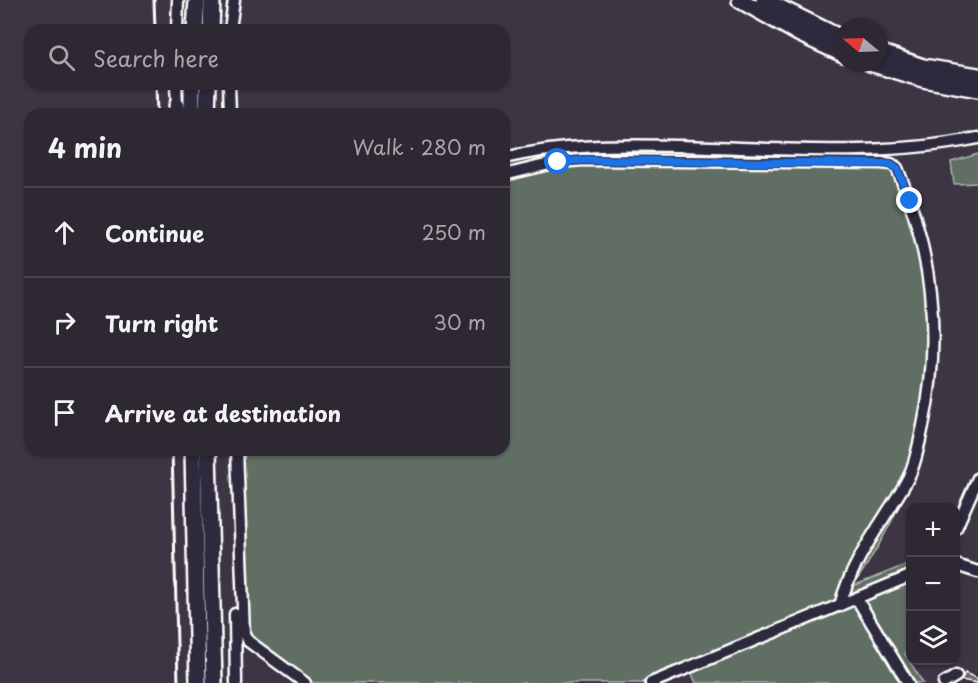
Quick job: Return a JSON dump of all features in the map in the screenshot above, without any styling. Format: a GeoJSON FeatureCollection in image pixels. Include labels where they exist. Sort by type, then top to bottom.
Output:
{"type":"FeatureCollection","features":[{"type":"Feature","properties":{"kind":"highway"},"geometry":{"type":"LineString","coordinates":[[195,24],[197,0]]}},
{"type":"Feature","properties":{"kind":"highway"},"geometry":{"type":"LineString","coordinates":[[210,24],[212,0]]}},
{"type":"Feature","properties":{"kind":"highway"},"geometry":{"type":"LineString","coordinates":[[740,0],[792,30],[834,50]]}},
{"type":"Feature","properties":{"kind":"highway"},"geometry":{"type":"LineString","coordinates":[[764,0],[834,35]]}},
{"type":"Feature","properties":{"kind":"highway"},"geometry":{"type":"LineString","coordinates":[[888,55],[923,67],[978,76]]}},
{"type":"Feature","properties":{"kind":"highway"},"geometry":{"type":"LineString","coordinates":[[888,68],[923,79],[978,89]]}},
{"type":"Feature","properties":{"kind":"highway"},"geometry":{"type":"LineString","coordinates":[[192,90],[192,108]]}},
{"type":"Feature","properties":{"kind":"highway"},"geometry":{"type":"LineString","coordinates":[[207,108],[208,90]]}},
{"type":"Feature","properties":{"kind":"highway"},"geometry":{"type":"LineString","coordinates":[[193,456],[198,683]]}},
{"type":"Feature","properties":{"kind":"highway"},"geometry":{"type":"LineString","coordinates":[[208,456],[214,683]]}},
{"type":"Feature","properties":{"kind":"street"},"geometry":{"type":"LineString","coordinates":[[177,24],[178,0]]}},
{"type":"Feature","properties":{"kind":"street"},"geometry":{"type":"LineString","coordinates":[[231,24],[234,0]]}},
{"type":"Feature","properties":{"kind":"street"},"geometry":{"type":"LineString","coordinates":[[176,90],[177,108]]}},
{"type":"Feature","properties":{"kind":"street"},"geometry":{"type":"LineString","coordinates":[[229,90],[230,108]]}},
{"type":"Feature","properties":{"kind":"street"},"geometry":{"type":"LineString","coordinates":[[510,157],[543,150],[597,144],[880,150],[978,138]]}},
{"type":"Feature","properties":{"kind":"street"},"geometry":{"type":"LineString","coordinates":[[510,174],[585,160],[881,163],[891,164],[897,168],[921,232],[930,281],[934,320],[928,402],[907,480],[845,585],[840,606]]}},
{"type":"Feature","properties":{"kind":"street"},"geometry":{"type":"LineString","coordinates":[[231,456],[236,683]]}},
{"type":"Feature","properties":{"kind":"street"},"geometry":{"type":"LineString","coordinates":[[237,456],[244,633],[264,653],[305,683]]}},
{"type":"Feature","properties":{"kind":"street"},"geometry":{"type":"LineString","coordinates":[[960,519],[978,478]]}},
{"type":"Feature","properties":{"kind":"street"},"geometry":{"type":"LineString","coordinates":[[960,566],[978,572]]}},
{"type":"Feature","properties":{"kind":"street"},"geometry":{"type":"LineString","coordinates":[[651,683],[906,578]]}},
{"type":"Feature","properties":{"kind":"street"},"geometry":{"type":"LineString","coordinates":[[857,599],[908,683]]}},
{"type":"Feature","properties":{"kind":"street"},"geometry":{"type":"LineString","coordinates":[[944,683],[956,676]]}},
{"type":"Feature","properties":{"kind":"green space"},"geometry":{"type":"Polygon","coordinates":[[[978,154],[978,183],[954,184],[951,162],[978,154]]]}},
{"type":"Feature","properties":{"kind":"green space"},"geometry":{"type":"Polygon","coordinates":[[[899,160],[919,218],[931,273],[937,327],[935,379],[926,431],[909,482],[885,534],[853,586],[906,565],[906,665],[912,665],[923,683],[696,683],[688,665],[642,683],[298,683],[239,638],[234,456],[510,456],[510,170],[549,161],[899,160]]]}},
{"type":"Feature","properties":{"kind":"building"},"geometry":{"type":"Polygon","coordinates":[[[965,673],[978,679],[978,683],[961,680],[965,673]]]}},
{"type":"Feature","properties":{"kind":"railway"},"geometry":{"type":"LineString","coordinates":[[154,0],[155,24]]}},
{"type":"Feature","properties":{"kind":"railway"},"geometry":{"type":"LineString","coordinates":[[156,90],[157,108]]}},
{"type":"Feature","properties":{"kind":"railway"},"geometry":{"type":"LineString","coordinates":[[172,456],[178,683]]}},
{"type":"Feature","properties":{"kind":"route"},"geometry":{"type":"LineString","coordinates":[[558,162],[585,160],[891,164],[897,168],[910,201]]}}]}
